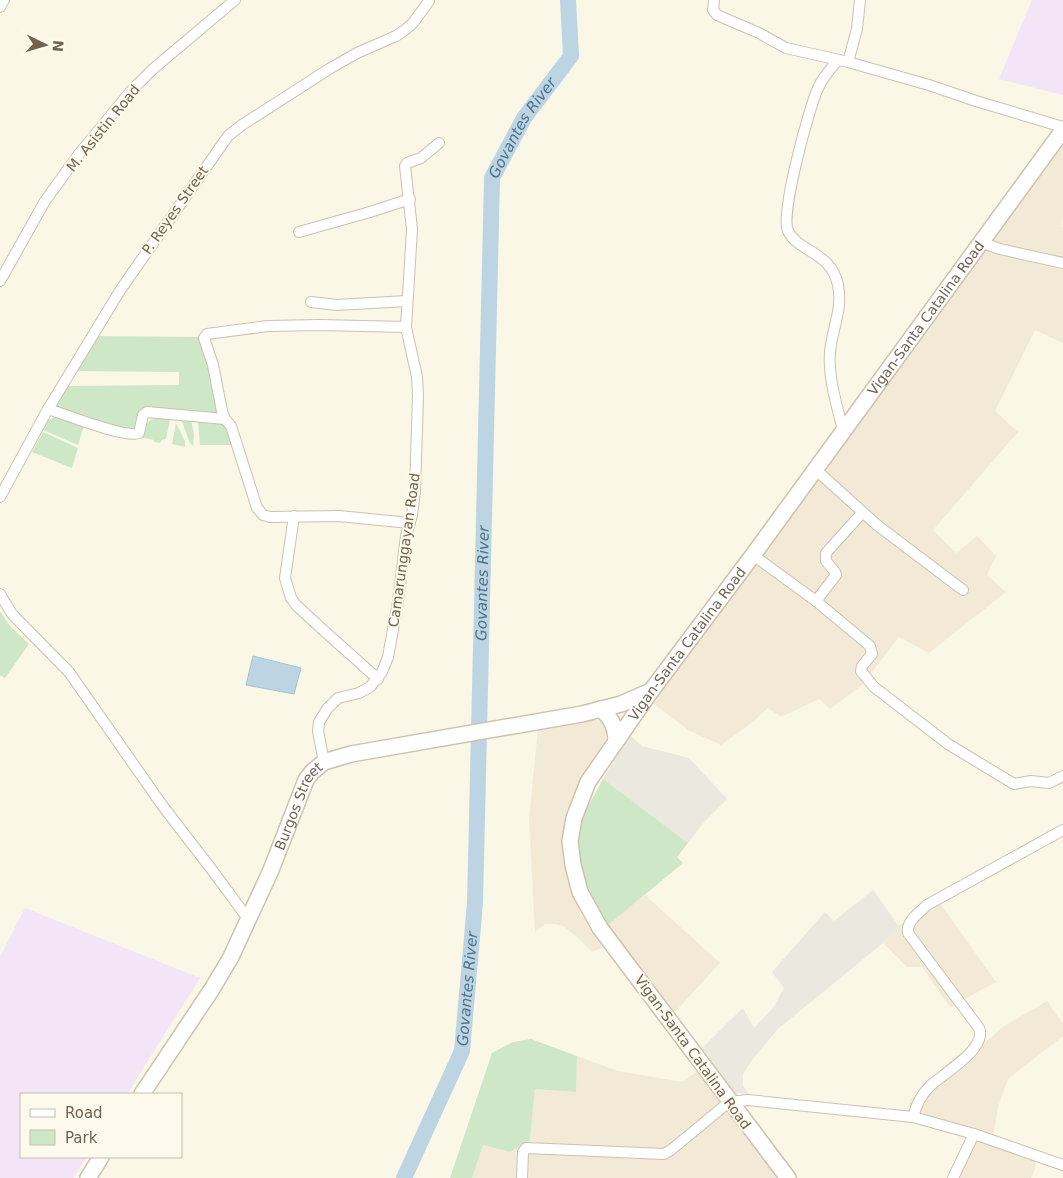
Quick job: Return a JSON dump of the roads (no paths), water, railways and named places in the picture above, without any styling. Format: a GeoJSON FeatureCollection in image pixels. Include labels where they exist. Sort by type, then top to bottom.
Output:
{"type":"FeatureCollection","features":[{"type":"Feature","properties":{"kind":"main road","name":"Vigan-Santa Catalina Road"},"geometry":{"type":"LineString","coordinates":[[788,1178],[600,928],[580,892],[573,865],[570,841],[574,818],[588,782],[651,691],[753,555],[1063,128]]}},
{"type":"Feature","properties":{"kind":"main road","name":"Burgos Street"},"geometry":{"type":"LineString","coordinates":[[143,1093],[231,957],[249,920],[306,780],[324,762],[350,754],[600,709],[621,704],[651,691]]}},
{"type":"Feature","properties":{"kind":"main road"},"geometry":{"type":"LineString","coordinates":[[600,709],[607,714],[613,723],[616,732],[616,742]]}},
{"type":"Feature","properties":{"kind":"main road"},"geometry":{"type":"LineString","coordinates":[[88,1178],[100,1158]]}},
{"type":"Feature","properties":{"kind":"street"},"geometry":{"type":"LineString","coordinates":[[0,7],[4,0]]}},
{"type":"Feature","properties":{"kind":"street","name":"M. Asistin Road"},"geometry":{"type":"LineString","coordinates":[[0,280],[45,201],[79,154],[131,91],[235,0]]}},
{"type":"Feature","properties":{"kind":"street"},"geometry":{"type":"LineString","coordinates":[[714,0],[713,10],[717,15],[759,33],[786,48],[843,61],[929,85],[1063,128]]}},
{"type":"Feature","properties":{"kind":"street"},"geometry":{"type":"LineString","coordinates":[[843,430],[829,361],[839,309],[838,284],[825,260],[791,236],[787,230],[786,218],[793,178],[818,90],[829,70],[843,61],[857,29],[860,0]]}},
{"type":"Feature","properties":{"kind":"street","name":"P. Reyes Street"},"geometry":{"type":"LineString","coordinates":[[0,497],[48,409],[120,288],[228,136],[329,69],[405,30],[413,23],[429,1]]}},
{"type":"Feature","properties":{"kind":"street","name":"Camarunggayan Road"},"geometry":{"type":"LineString","coordinates":[[378,679],[390,649],[405,543],[415,491],[418,396],[416,369],[406,327],[412,229],[405,165],[421,158],[439,143]]}},
{"type":"Feature","properties":{"kind":"street"},"geometry":{"type":"LineString","coordinates":[[299,232],[410,199]]}},
{"type":"Feature","properties":{"kind":"street"},"geometry":{"type":"LineString","coordinates":[[980,242],[1000,249],[1063,263]]}},
{"type":"Feature","properties":{"kind":"street"},"geometry":{"type":"LineString","coordinates":[[311,302],[337,305],[408,301]]}},
{"type":"Feature","properties":{"kind":"street"},"geometry":{"type":"LineString","coordinates":[[406,327],[319,324],[268,326],[206,335],[204,338],[213,365],[222,411],[231,426],[258,511],[266,516],[339,516],[410,523]]}},
{"type":"Feature","properties":{"kind":"street"},"geometry":{"type":"LineString","coordinates":[[48,409],[132,435],[139,433],[143,414],[147,412],[225,418]]}},
{"type":"Feature","properties":{"kind":"street"},"geometry":{"type":"LineString","coordinates":[[815,470],[862,513],[964,590]]}},
{"type":"Feature","properties":{"kind":"street"},"geometry":{"type":"LineString","coordinates":[[816,601],[836,575],[826,561],[826,553],[862,513]]}},
{"type":"Feature","properties":{"kind":"street"},"geometry":{"type":"LineString","coordinates":[[294,516],[285,578],[291,598],[378,679],[364,690],[338,698],[327,709],[319,722],[318,731],[324,762]]}},
{"type":"Feature","properties":{"kind":"street"},"geometry":{"type":"LineString","coordinates":[[753,555],[816,601],[870,646],[872,654],[861,668],[862,675],[874,687],[948,744],[1014,784],[1031,781],[1048,783],[1063,776]]}},
{"type":"Feature","properties":{"kind":"street"},"geometry":{"type":"LineString","coordinates":[[0,594],[12,614],[69,672],[162,805],[249,920]]}},
{"type":"Feature","properties":{"kind":"street"},"geometry":{"type":"LineString","coordinates":[[913,1117],[917,1106],[928,1088],[970,1054],[979,1043],[981,1034],[979,1028],[908,933],[907,928],[910,921],[927,906],[1063,830]]}},
{"type":"Feature","properties":{"kind":"street"},"geometry":{"type":"LineString","coordinates":[[522,1178],[523,1152],[528,1148],[667,1153],[729,1102],[748,1100],[767,1100],[808,1107],[913,1117],[974,1134],[1063,1165]]}},
{"type":"Feature","properties":{"kind":"street"},"geometry":{"type":"LineString","coordinates":[[953,1178],[974,1134]]}},
{"type":"Feature","properties":{"kind":"water"},"geometry":{"type":"Polygon","coordinates":[[[253,656],[301,668],[294,694],[246,685],[253,656]]]}},
{"type":"Feature","properties":{"kind":"waterway","name":"Govantes River"},"geometry":{"type":"LineString","coordinates":[[404,1178],[462,1051],[475,903],[492,178],[524,118],[571,56],[568,0]]}}]}
